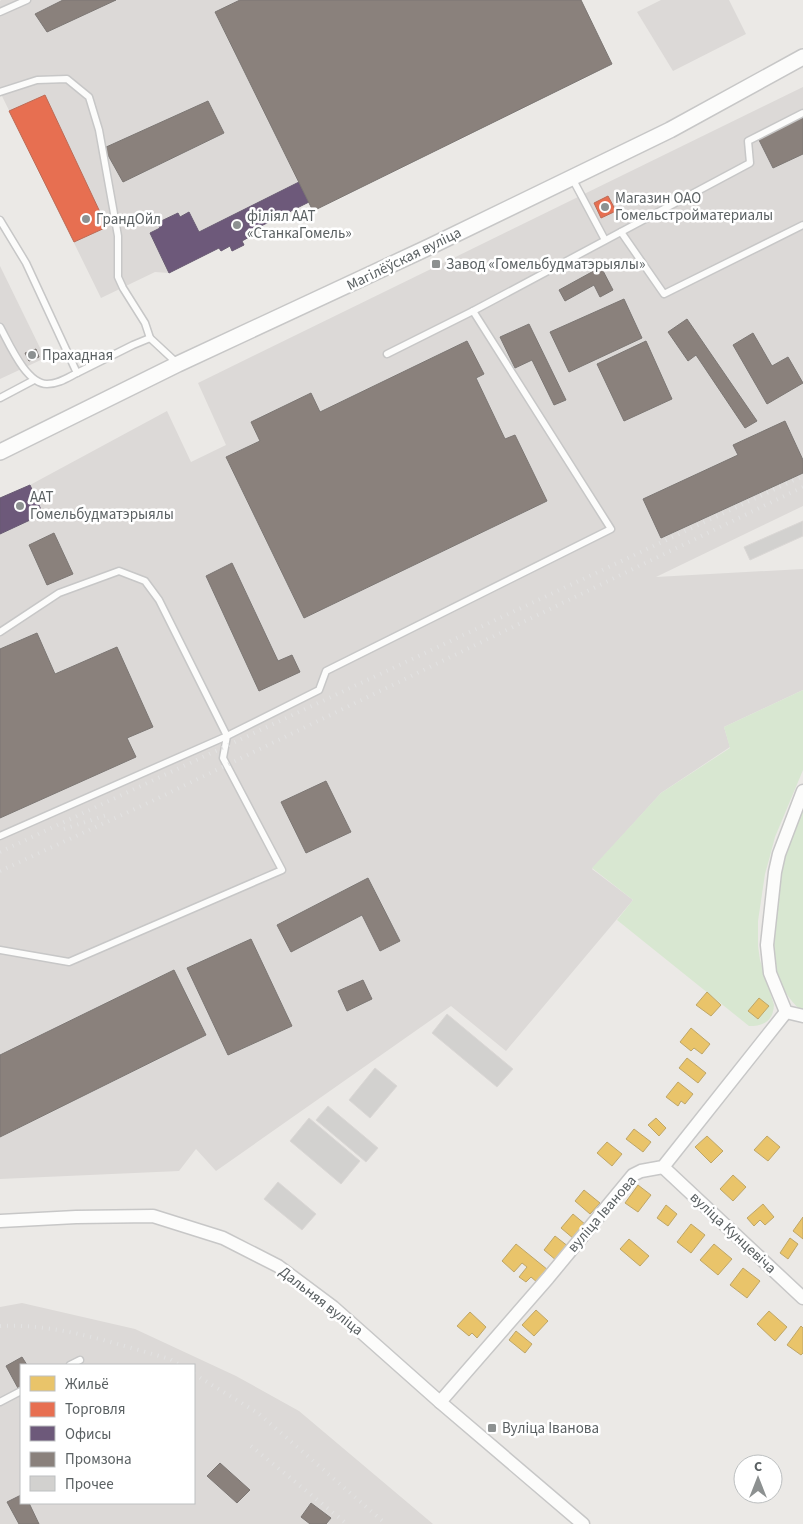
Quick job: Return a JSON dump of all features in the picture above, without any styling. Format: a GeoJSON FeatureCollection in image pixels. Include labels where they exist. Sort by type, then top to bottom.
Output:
{"type":"FeatureCollection","features":[{"type":"Feature","properties":{"kind":"street","name":"Магілёўская вуліца"},"geometry":{"type":"LineString","coordinates":[[0,452],[178,364],[429,247],[670,130],[803,57]]}},
{"type":"Feature","properties":{"kind":"street"},"geometry":{"type":"LineString","coordinates":[[786,1012],[770,973],[767,945],[775,872],[779,854],[803,792]]}},
{"type":"Feature","properties":{"kind":"street"},"geometry":{"type":"LineString","coordinates":[[786,1012],[803,1016]]}},
{"type":"Feature","properties":{"kind":"street"},"geometry":{"type":"LineString","coordinates":[[663,1167],[786,1012]]}},
{"type":"Feature","properties":{"kind":"street","name":"вуліца Кунцевіча"},"geometry":{"type":"LineString","coordinates":[[663,1167],[803,1298]]}},
{"type":"Feature","properties":{"kind":"street","name":"вуліца Іванова"},"geometry":{"type":"LineString","coordinates":[[440,1402],[548,1278],[633,1175],[641,1171],[663,1167]]}},
{"type":"Feature","properties":{"kind":"street","name":"Дальняя вуліца"},"geometry":{"type":"LineString","coordinates":[[0,1222],[76,1217],[153,1216],[223,1238],[278,1266],[333,1307],[440,1402],[583,1524]]}},
{"type":"Feature","properties":{"kind":"lane"},"geometry":{"type":"LineString","coordinates":[[0,12],[27,0]]}},
{"type":"Feature","properties":{"kind":"lane"},"geometry":{"type":"LineString","coordinates":[[0,92],[37,80],[67,80],[89,97],[99,130],[118,236],[118,277],[145,323],[150,338],[178,364]]}},
{"type":"Feature","properties":{"kind":"lane"},"geometry":{"type":"LineString","coordinates":[[387,354],[473,311],[750,163],[748,141],[803,113]]}},
{"type":"Feature","properties":{"kind":"lane"},"geometry":{"type":"LineString","coordinates":[[571,177],[605,240]]}},
{"type":"Feature","properties":{"kind":"lane"},"geometry":{"type":"LineString","coordinates":[[0,220],[26,263],[76,373]]}},
{"type":"Feature","properties":{"kind":"lane"},"geometry":{"type":"LineString","coordinates":[[622,232],[664,294],[803,225]]}},
{"type":"Feature","properties":{"kind":"lane"},"geometry":{"type":"LineString","coordinates":[[0,836],[227,736],[319,690],[326,671],[611,529],[473,311]]}},
{"type":"Feature","properties":{"kind":"lane"},"geometry":{"type":"LineString","coordinates":[[0,327],[23,368],[34,380],[45,384],[58,382],[150,338]]}},
{"type":"Feature","properties":{"kind":"lane"},"geometry":{"type":"LineString","coordinates":[[0,398],[34,380]]}},
{"type":"Feature","properties":{"kind":"lane"},"geometry":{"type":"LineString","coordinates":[[0,632],[59,593],[119,572],[145,581],[159,600],[227,736],[223,758],[282,870],[69,962],[0,950]]}},
{"type":"Feature","properties":{"kind":"lane"},"geometry":{"type":"LineString","coordinates":[[72,1364],[80,1360]]}},
{"type":"Feature","properties":{"kind":"lane"},"geometry":{"type":"LineString","coordinates":[[0,1402],[20,1392]]}},
{"type":"Feature","properties":{"kind":"shaded area","name":"філіял ААТ «СтанкаГомель»"},"geometry":{"type":"Polygon","coordinates":[[[1,0],[581,0],[612,64],[313,211],[308,202],[249,232],[242,241],[244,245],[232,251],[230,246],[221,251],[219,248],[169,273],[155,272],[101,298],[0,92],[1,0]]]}},
{"type":"Feature","properties":{"kind":"shaded area"},"geometry":{"type":"Polygon","coordinates":[[[661,0],[729,0],[746,34],[673,71],[637,12],[661,0]]]}},
{"type":"Feature","properties":{"kind":"shaded area","name":"ААТ Гомельбудматэрыялы"},"geometry":{"type":"Polygon","coordinates":[[[803,87],[803,506],[656,577],[803,569],[803,690],[724,727],[730,747],[661,793],[592,869],[633,900],[506,1051],[451,1006],[216,1171],[196,1149],[179,1171],[0,1179],[0,498],[30,485],[167,411],[191,462],[226,445],[198,383],[803,87]]]}},
{"type":"Feature","properties":{"kind":"shaded area"},"geometry":{"type":"Polygon","coordinates":[[[0,266],[45,358],[0,379],[0,266]]]}},
{"type":"Feature","properties":{"kind":"shaded area"},"geometry":{"type":"Polygon","coordinates":[[[22,1303],[135,1329],[236,1376],[299,1411],[433,1524],[0,1524],[0,1307],[22,1303]]]}},
{"type":"Feature","properties":{"kind":"green space"},"geometry":{"type":"Polygon","coordinates":[[[803,690],[803,770],[775,837],[765,874],[758,921],[760,960],[774,1005],[770,1019],[763,1024],[749,1026],[617,920],[633,900],[592,868],[661,793],[730,748],[724,727],[803,690]]]}},
{"type":"Feature","properties":{"kind":"green space"},"geometry":{"type":"Polygon","coordinates":[[[803,806],[803,1012],[792,1002],[779,979],[774,955],[774,942],[783,865],[803,806]]]}},
{"type":"Feature","properties":{"kind":"building: Жильё"},"geometry":{"type":"Polygon","coordinates":[[[707,992],[721,1005],[711,1016],[696,1005],[707,992]]]}},
{"type":"Feature","properties":{"kind":"building: Жильё"},"geometry":{"type":"Polygon","coordinates":[[[759,998],[769,1006],[758,1019],[748,1011],[759,998]]]}},
{"type":"Feature","properties":{"kind":"building: Жильё"},"geometry":{"type":"Polygon","coordinates":[[[691,1028],[710,1044],[702,1054],[694,1048],[691,1051],[680,1042],[691,1028]]]}},
{"type":"Feature","properties":{"kind":"building: Жильё"},"geometry":{"type":"Polygon","coordinates":[[[687,1058],[706,1073],[698,1083],[679,1068],[687,1058]]]}},
{"type":"Feature","properties":{"kind":"building: Жильё"},"geometry":{"type":"Polygon","coordinates":[[[678,1082],[693,1094],[685,1104],[681,1101],[678,1106],[666,1097],[678,1082]]]}},
{"type":"Feature","properties":{"kind":"building: Жильё"},"geometry":{"type":"Polygon","coordinates":[[[656,1118],[666,1128],[659,1136],[648,1125],[656,1118]]]}},
{"type":"Feature","properties":{"kind":"building: Жильё"},"geometry":{"type":"Polygon","coordinates":[[[634,1129],[651,1142],[643,1152],[626,1139],[634,1129]]]}},
{"type":"Feature","properties":{"kind":"building: Жильё"},"geometry":{"type":"Polygon","coordinates":[[[707,1136],[723,1151],[711,1163],[695,1147],[707,1136]]]}},
{"type":"Feature","properties":{"kind":"building: Жильё"},"geometry":{"type":"Polygon","coordinates":[[[767,1136],[780,1147],[768,1161],[754,1150],[767,1136]]]}},
{"type":"Feature","properties":{"kind":"building: Жильё"},"geometry":{"type":"Polygon","coordinates":[[[607,1142],[622,1154],[612,1166],[597,1153],[607,1142]]]}},
{"type":"Feature","properties":{"kind":"building: Жильё"},"geometry":{"type":"Polygon","coordinates":[[[733,1175],[746,1187],[733,1201],[720,1189],[733,1175]]]}},
{"type":"Feature","properties":{"kind":"building: Жильё"},"geometry":{"type":"Polygon","coordinates":[[[638,1185],[651,1195],[638,1212],[625,1203],[638,1185]]]}},
{"type":"Feature","properties":{"kind":"building: Жильё"},"geometry":{"type":"Polygon","coordinates":[[[584,1190],[600,1203],[590,1214],[575,1201],[584,1190]]]}},
{"type":"Feature","properties":{"kind":"building: Жильё"},"geometry":{"type":"Polygon","coordinates":[[[763,1204],[774,1217],[765,1225],[760,1220],[754,1226],[747,1218],[763,1204]]]}},
{"type":"Feature","properties":{"kind":"building: Жильё"},"geometry":{"type":"Polygon","coordinates":[[[666,1205],[677,1214],[668,1226],[657,1218],[666,1205]]]}},
{"type":"Feature","properties":{"kind":"building: Жильё"},"geometry":{"type":"Polygon","coordinates":[[[573,1214],[586,1225],[574,1239],[561,1228],[573,1214]]]}},
{"type":"Feature","properties":{"kind":"building: Жильё"},"geometry":{"type":"Polygon","coordinates":[[[803,1217],[803,1239],[793,1231],[803,1217]]]}},
{"type":"Feature","properties":{"kind":"building: Жильё"},"geometry":{"type":"Polygon","coordinates":[[[691,1224],[705,1235],[691,1253],[677,1242],[691,1224]]]}},
{"type":"Feature","properties":{"kind":"building: Жильё"},"geometry":{"type":"Polygon","coordinates":[[[555,1236],[569,1247],[557,1261],[544,1250],[555,1236]]]}},
{"type":"Feature","properties":{"kind":"building: Жильё"},"geometry":{"type":"Polygon","coordinates":[[[790,1238],[798,1244],[788,1259],[780,1253],[790,1238]]]}},
{"type":"Feature","properties":{"kind":"building: Жильё"},"geometry":{"type":"Polygon","coordinates":[[[629,1239],[649,1256],[640,1266],[620,1249],[629,1239]]]}},
{"type":"Feature","properties":{"kind":"building: Жильё"},"geometry":{"type":"Polygon","coordinates":[[[516,1244],[548,1270],[538,1283],[531,1277],[526,1282],[519,1277],[527,1267],[522,1263],[514,1272],[502,1261],[516,1244]]]}},
{"type":"Feature","properties":{"kind":"building: Жильё"},"geometry":{"type":"Polygon","coordinates":[[[714,1244],[732,1259],[718,1275],[700,1260],[714,1244]]]}},
{"type":"Feature","properties":{"kind":"building: Жильё"},"geometry":{"type":"Polygon","coordinates":[[[743,1268],[760,1281],[747,1298],[730,1285],[743,1268]]]}},
{"type":"Feature","properties":{"kind":"building: Жильё"},"geometry":{"type":"Polygon","coordinates":[[[536,1310],[548,1321],[534,1336],[522,1325],[536,1310]]]}},
{"type":"Feature","properties":{"kind":"building: Жильё"},"geometry":{"type":"Polygon","coordinates":[[[769,1311],[787,1327],[775,1341],[757,1324],[769,1311]]]}},
{"type":"Feature","properties":{"kind":"building: Жильё"},"geometry":{"type":"Polygon","coordinates":[[[470,1312],[486,1327],[477,1338],[472,1333],[469,1336],[457,1326],[470,1312]]]}},
{"type":"Feature","properties":{"kind":"building: Жильё"},"geometry":{"type":"Polygon","coordinates":[[[801,1326],[803,1328],[803,1353],[801,1355],[787,1345],[801,1326]]]}},
{"type":"Feature","properties":{"kind":"building: Жильё"},"geometry":{"type":"Polygon","coordinates":[[[516,1331],[532,1344],[525,1353],[509,1340],[516,1331]]]}},
{"type":"Feature","properties":{"kind":"building: Торговля"},"geometry":{"type":"Polygon","coordinates":[[[45,95],[107,227],[74,242],[9,111],[45,95]]]}},
{"type":"Feature","properties":{"kind":"building: Торговля","name":"Магазин ОАО Гомельстройматериалы"},"geometry":{"type":"Polygon","coordinates":[[[608,196],[616,211],[601,218],[594,203],[608,196]]]}},
{"type":"Feature","properties":{"kind":"building: Офисы","name":"філіял ААТ «СтанкаГомель»"},"geometry":{"type":"Polygon","coordinates":[[[299,182],[309,202],[249,232],[251,236],[242,241],[244,245],[232,251],[230,246],[221,251],[219,248],[169,273],[150,233],[160,228],[157,223],[178,213],[180,217],[189,212],[199,232],[299,182]]]}},
{"type":"Feature","properties":{"kind":"building: Офисы","name":"ААТ Гомельбудматэрыялы"},"geometry":{"type":"Polygon","coordinates":[[[30,485],[43,514],[0,534],[0,498],[30,485]]]}},
{"type":"Feature","properties":{"kind":"building: Промзона"},"geometry":{"type":"Polygon","coordinates":[[[63,0],[116,0],[47,32],[35,14],[63,0]]]}},
{"type":"Feature","properties":{"kind":"building: Промзона","name":"філіял ААТ «СтанкаГомель»"},"geometry":{"type":"Polygon","coordinates":[[[240,0],[581,0],[612,64],[313,211],[215,12],[240,0]]]}},
{"type":"Feature","properties":{"kind":"building: Промзона"},"geometry":{"type":"Polygon","coordinates":[[[208,101],[224,133],[123,182],[104,148],[208,101]]]}},
{"type":"Feature","properties":{"kind":"building: Промзона"},"geometry":{"type":"Polygon","coordinates":[[[803,116],[803,154],[773,168],[758,138],[803,116]]]}},
{"type":"Feature","properties":{"kind":"building: Промзона"},"geometry":{"type":"Polygon","coordinates":[[[601,267],[613,290],[600,297],[594,285],[565,301],[559,290],[601,267]]]}},
{"type":"Feature","properties":{"kind":"building: Промзона"},"geometry":{"type":"Polygon","coordinates":[[[624,299],[642,338],[569,372],[550,332],[624,299]]]}},
{"type":"Feature","properties":{"kind":"building: Промзона"},"geometry":{"type":"Polygon","coordinates":[[[687,319],[757,421],[745,428],[696,355],[688,361],[668,332],[687,319]]]}},
{"type":"Feature","properties":{"kind":"building: Промзона"},"geometry":{"type":"Polygon","coordinates":[[[529,324],[566,400],[554,405],[532,360],[515,368],[500,337],[529,324]]]}},
{"type":"Feature","properties":{"kind":"building: Промзона"},"geometry":{"type":"Polygon","coordinates":[[[753,333],[772,366],[788,357],[803,383],[767,404],[733,345],[753,333]]]}},
{"type":"Feature","properties":{"kind":"building: Промзона"},"geometry":{"type":"Polygon","coordinates":[[[467,341],[484,374],[476,378],[505,439],[515,435],[547,501],[304,618],[226,457],[260,441],[251,422],[311,393],[320,412],[467,341]]]}},
{"type":"Feature","properties":{"kind":"building: Промзона"},"geometry":{"type":"Polygon","coordinates":[[[646,341],[672,399],[624,421],[597,364],[646,341]]]}},
{"type":"Feature","properties":{"kind":"building: Промзона","name":"Прахадная"},"geometry":{"type":"Polygon","coordinates":[[[36,349],[39,357],[29,361],[25,353],[36,349]]]}},
{"type":"Feature","properties":{"kind":"building: Промзона"},"geometry":{"type":"Polygon","coordinates":[[[785,421],[803,460],[803,473],[661,538],[643,499],[738,455],[733,445],[785,421]]]}},
{"type":"Feature","properties":{"kind":"building: Промзона"},"geometry":{"type":"Polygon","coordinates":[[[54,533],[73,574],[47,585],[29,545],[54,533]]]}},
{"type":"Feature","properties":{"kind":"building: Промзона"},"geometry":{"type":"Polygon","coordinates":[[[232,563],[278,661],[292,655],[300,672],[259,691],[206,576],[232,563]]]}},
{"type":"Feature","properties":{"kind":"building: Промзона"},"geometry":{"type":"Polygon","coordinates":[[[37,633],[55,674],[117,647],[153,727],[127,738],[136,757],[0,818],[0,649],[37,633]]]}},
{"type":"Feature","properties":{"kind":"building: Промзона"},"geometry":{"type":"Polygon","coordinates":[[[326,781],[351,832],[306,853],[281,802],[326,781]]]}},
{"type":"Feature","properties":{"kind":"building: Промзона"},"geometry":{"type":"Polygon","coordinates":[[[368,878],[400,941],[380,951],[362,915],[291,952],[277,925],[368,878]]]}},
{"type":"Feature","properties":{"kind":"building: Промзона"},"geometry":{"type":"Polygon","coordinates":[[[251,939],[292,1026],[228,1055],[187,968],[251,939]]]}},
{"type":"Feature","properties":{"kind":"building: Промзона"},"geometry":{"type":"Polygon","coordinates":[[[174,970],[206,1035],[0,1137],[0,1055],[174,970]]]}},
{"type":"Feature","properties":{"kind":"building: Промзона"},"geometry":{"type":"Polygon","coordinates":[[[363,980],[372,999],[347,1011],[338,991],[363,980]]]}},
{"type":"Feature","properties":{"kind":"building: Промзона"},"geometry":{"type":"Polygon","coordinates":[[[22,1357],[26,1364],[20,1364],[20,1390],[19,1390],[6,1366],[22,1357]]]}},
{"type":"Feature","properties":{"kind":"building: Промзона"},"geometry":{"type":"Polygon","coordinates":[[[220,1463],[250,1490],[237,1503],[207,1476],[220,1463]]]}},
{"type":"Feature","properties":{"kind":"building: Промзона"},"geometry":{"type":"Polygon","coordinates":[[[20,1496],[20,1504],[29,1504],[39,1524],[19,1524],[7,1502],[20,1496]]]}},
{"type":"Feature","properties":{"kind":"building: Промзона"},"geometry":{"type":"Polygon","coordinates":[[[311,1503],[331,1518],[326,1524],[310,1524],[301,1517],[311,1503]]]}},
{"type":"Feature","properties":{"kind":"building: Прочее"},"geometry":{"type":"Polygon","coordinates":[[[803,521],[803,536],[750,560],[744,547],[803,521]]]}},
{"type":"Feature","properties":{"kind":"building: Прочее"},"geometry":{"type":"Polygon","coordinates":[[[447,1014],[513,1069],[497,1087],[432,1033],[447,1014]]]}},
{"type":"Feature","properties":{"kind":"building: Прочее"},"geometry":{"type":"Polygon","coordinates":[[[375,1068],[397,1086],[370,1118],[349,1100],[375,1068]]]}},
{"type":"Feature","properties":{"kind":"building: Прочее"},"geometry":{"type":"Polygon","coordinates":[[[328,1106],[378,1148],[366,1162],[316,1120],[328,1106]]]}},
{"type":"Feature","properties":{"kind":"building: Прочее"},"geometry":{"type":"Polygon","coordinates":[[[309,1118],[360,1161],[341,1184],[290,1141],[309,1118]]]}},
{"type":"Feature","properties":{"kind":"building: Прочее"},"geometry":{"type":"Polygon","coordinates":[[[278,1182],[316,1214],[302,1230],[264,1199],[278,1182]]]}},
{"type":"Feature","properties":{"kind":"railway"},"geometry":{"type":"LineString","coordinates":[[0,852],[803,476]]}},
{"type":"Feature","properties":{"kind":"railway"},"geometry":{"type":"LineString","coordinates":[[0,871],[150,802],[803,487]]}},
{"type":"Feature","properties":{"kind":"railway"},"geometry":{"type":"LineString","coordinates":[[64,829],[107,815]]}},
{"type":"Feature","properties":{"kind":"railway"},"geometry":{"type":"LineString","coordinates":[[0,1326],[22,1326],[65,1331],[170,1359],[178,1364]]}},
{"type":"Feature","properties":{"kind":"railway"},"geometry":{"type":"LineString","coordinates":[[195,1375],[258,1413],[386,1524]]}},
{"type":"Feature","properties":{"kind":"railway"},"geometry":{"type":"LineString","coordinates":[[251,1446],[347,1524]]}},
{"type":"Feature","properties":{"kind":"place","name":"Магазин ОАО Гомельстройматериалы"},"geometry":{"type":"Point","coordinates":[605,207]}},
{"type":"Feature","properties":{"kind":"place","name":"ГрандОйл"},"geometry":{"type":"Point","coordinates":[86,219]}},
{"type":"Feature","properties":{"kind":"place","name":"філіял ААТ «СтанкаГомель»"},"geometry":{"type":"Point","coordinates":[237,225]}},
{"type":"Feature","properties":{"kind":"place","name":"Завод «Гомельбудматэрыялы»"},"geometry":{"type":"Point","coordinates":[436,264]}},
{"type":"Feature","properties":{"kind":"place","name":"Прахадная"},"geometry":{"type":"Point","coordinates":[32,355]}},
{"type":"Feature","properties":{"kind":"place","name":"ААТ Гомельбудматэрыялы"},"geometry":{"type":"Point","coordinates":[20,506]}},
{"type":"Feature","properties":{"kind":"place","name":"Вуліца Іванова"},"geometry":{"type":"Point","coordinates":[492,1428]}}]}
